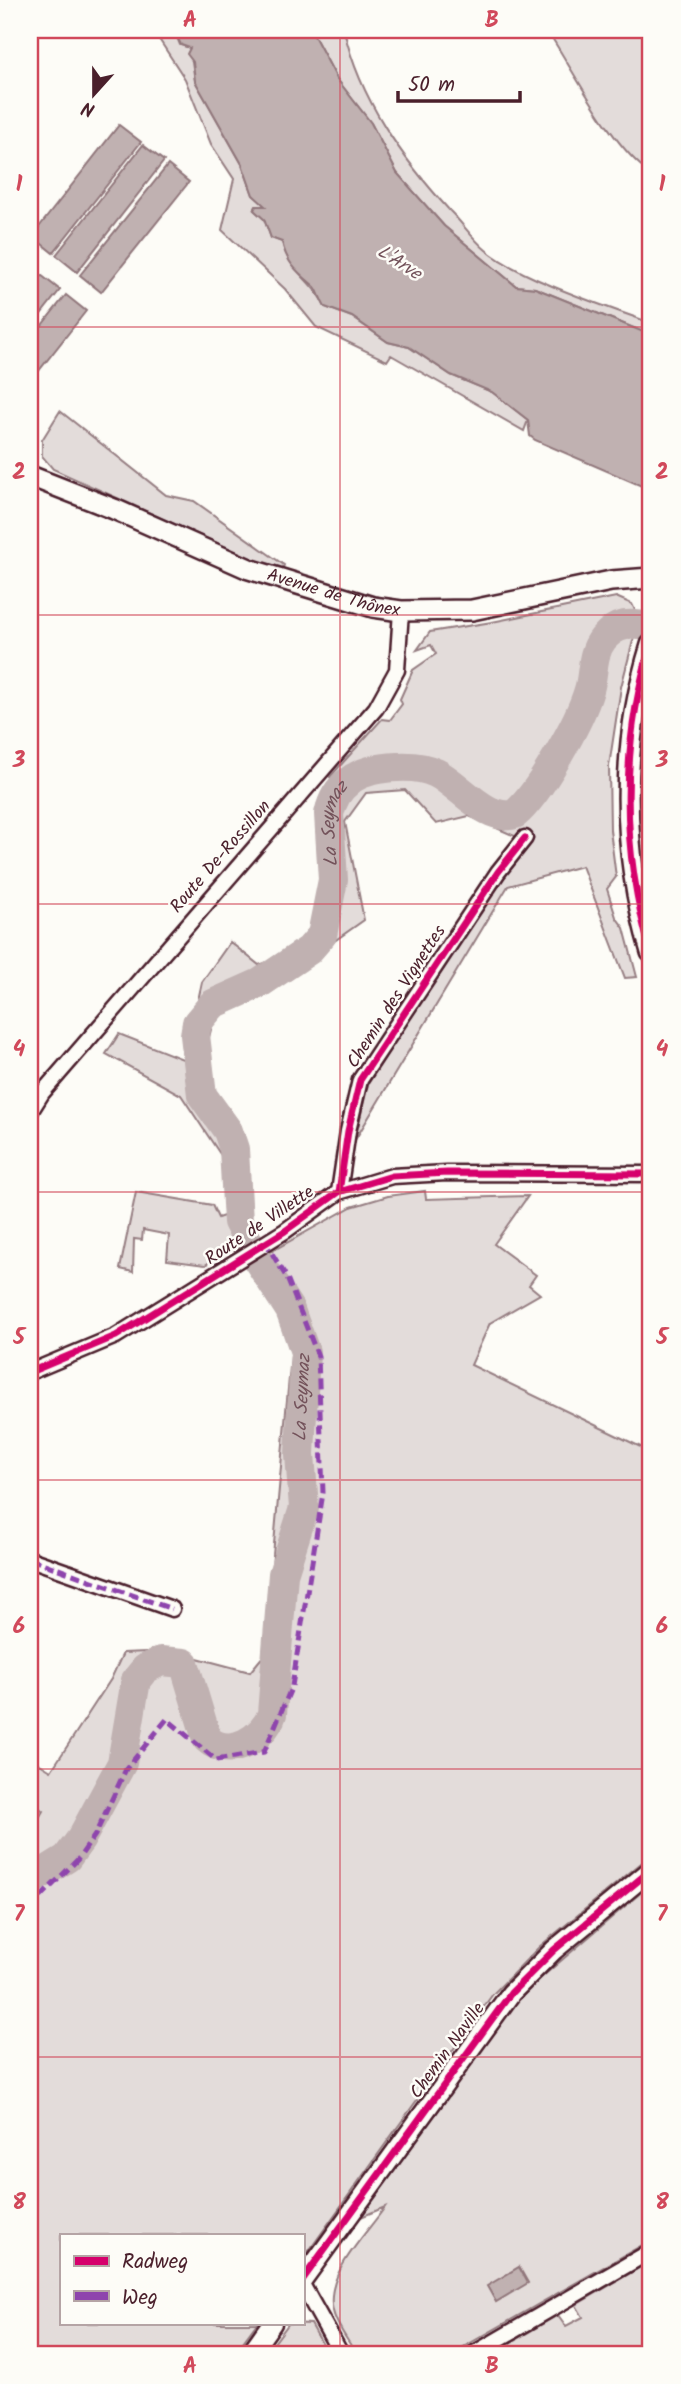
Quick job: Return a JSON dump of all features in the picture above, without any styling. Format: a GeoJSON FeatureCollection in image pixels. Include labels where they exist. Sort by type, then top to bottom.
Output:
{"type":"FeatureCollection","features":[{"type":"Feature","properties":{"kind":"main road","name":"Avenue de Thônex"},"geometry":{"type":"LineString","coordinates":[[30,476],[289,583],[351,602],[401,611],[484,608],[611,581],[651,578]]}},
{"type":"Feature","properties":{"kind":"main road"},"geometry":{"type":"LineString","coordinates":[[651,645],[635,714],[629,760],[630,837],[639,905],[651,952]]}},
{"type":"Feature","properties":{"kind":"street","name":"Route De-Rossillon"},"geometry":{"type":"LineString","coordinates":[[30,1112],[51,1083],[376,708],[397,670],[401,611]]}},
{"type":"Feature","properties":{"kind":"street","name":"Chemin des Vignettes"},"geometry":{"type":"LineString","coordinates":[[339,1192],[348,1131],[360,1080],[498,872],[524,838]]}},
{"type":"Feature","properties":{"kind":"street","name":"Route de Villette"},"geometry":{"type":"LineString","coordinates":[[30,1372],[116,1336],[339,1192],[392,1176],[447,1173],[651,1174]]}},
{"type":"Feature","properties":{"kind":"street"},"geometry":{"type":"LineString","coordinates":[[30,1559],[172,1609]]}},
{"type":"Feature","properties":{"kind":"street","name":"Chemin Naville"},"geometry":{"type":"LineString","coordinates":[[304,2278],[511,1993],[554,1950],[651,1870]]}},
{"type":"Feature","properties":{"kind":"street"},"geometry":{"type":"LineString","coordinates":[[472,2354],[651,2251]]}},
{"type":"Feature","properties":{"kind":"street"},"geometry":{"type":"LineString","coordinates":[[304,2288],[341,2354]]}},
{"type":"Feature","properties":{"kind":"street"},"geometry":{"type":"LineString","coordinates":[[250,2354],[271,2324]]}},
{"type":"Feature","properties":{"kind":"shaded area"},"geometry":{"type":"Polygon","coordinates":[[[153,30],[174,30],[180,45],[190,48],[195,81],[242,164],[253,195],[266,206],[254,210],[264,219],[271,238],[282,242],[290,261],[315,290],[325,307],[352,317],[388,342],[409,347],[451,375],[492,392],[528,420],[524,431],[391,355],[387,361],[316,327],[285,289],[222,230],[234,179],[211,144],[185,79],[153,30]]]}},
{"type":"Feature","properties":{"kind":"shaded area"},"geometry":{"type":"Polygon","coordinates":[[[311,30],[344,30],[361,80],[385,127],[432,191],[486,250],[501,261],[542,282],[651,323],[651,335],[535,288],[516,286],[444,226],[397,173],[371,123],[337,79],[311,30]]]}},
{"type":"Feature","properties":{"kind":"shaded area"},"geometry":{"type":"Polygon","coordinates":[[[547,30],[651,30],[651,173],[637,162],[608,128],[547,30]]]}},
{"type":"Feature","properties":{"kind":"shaded area"},"geometry":{"type":"Polygon","coordinates":[[[60,411],[166,495],[194,501],[284,565],[281,572],[53,469],[42,456],[42,440],[60,411]]]}},
{"type":"Feature","properties":{"kind":"shaded area"},"geometry":{"type":"Polygon","coordinates":[[[616,597],[632,604],[639,618],[621,687],[609,766],[610,830],[616,877],[607,889],[616,917],[624,928],[637,977],[625,978],[582,866],[508,886],[355,1140],[368,1084],[497,880],[531,843],[469,816],[436,824],[405,790],[366,793],[345,822],[364,920],[289,973],[221,989],[203,1062],[241,1152],[224,1160],[181,1095],[106,1054],[119,1034],[185,1060],[202,982],[230,942],[259,965],[282,957],[308,936],[325,873],[317,805],[336,783],[330,777],[382,719],[390,720],[402,704],[400,699],[413,670],[436,654],[431,645],[417,650],[430,632],[616,597]]]}},
{"type":"Feature","properties":{"kind":"shaded area"},"geometry":{"type":"Polygon","coordinates":[[[425,1191],[426,1199],[528,1196],[494,1244],[536,1275],[529,1285],[540,1294],[490,1323],[471,1365],[651,1452],[651,1855],[539,1947],[493,1994],[304,2258],[304,2234],[60,2234],[60,2324],[256,2324],[234,2354],[30,2354],[30,1833],[43,1811],[30,1800],[30,1758],[51,1771],[111,1679],[123,1653],[171,1651],[250,1672],[264,1655],[293,1333],[301,1329],[278,1282],[258,1259],[351,1207],[388,1196],[425,1191]]]}},
{"type":"Feature","properties":{"kind":"shaded area"},"geometry":{"type":"Polygon","coordinates":[[[136,1192],[212,1205],[218,1218],[229,1214],[240,1244],[205,1265],[167,1260],[169,1235],[143,1230],[142,1240],[134,1239],[133,1272],[120,1269],[136,1192]]]}},
{"type":"Feature","properties":{"kind":"shaded area"},"geometry":{"type":"Polygon","coordinates":[[[651,1884],[651,2231],[648,2233],[651,2240],[451,2354],[356,2354],[337,2322],[332,2297],[340,2269],[385,2207],[361,2217],[522,1994],[651,1884]]]}},
{"type":"Feature","properties":{"kind":"shaded area"},"geometry":{"type":"Polygon","coordinates":[[[651,2261],[651,2354],[491,2354],[558,2315],[566,2326],[583,2317],[576,2305],[651,2261]]]}},
{"type":"Feature","properties":{"kind":"shaded area"},"geometry":{"type":"Polygon","coordinates":[[[288,2324],[304,2324],[311,2324],[328,2354],[266,2354],[288,2324]]]}},
{"type":"Feature","properties":{"kind":"water","name":"L'Arve"},"geometry":{"type":"Polygon","coordinates":[[[174,30],[311,30],[337,79],[371,123],[397,173],[444,226],[516,286],[535,288],[651,335],[651,490],[535,440],[530,436],[528,420],[492,392],[451,375],[409,347],[388,342],[352,317],[325,307],[316,288],[294,268],[282,242],[271,238],[264,219],[254,210],[256,206],[265,206],[253,195],[242,164],[195,81],[193,62],[187,54],[190,48],[181,45],[174,30]]]}},
{"type":"Feature","properties":{"kind":"water"},"geometry":{"type":"Polygon","coordinates":[[[119,125],[141,142],[53,253],[32,236],[119,125]]]}},
{"type":"Feature","properties":{"kind":"water"},"geometry":{"type":"Polygon","coordinates":[[[143,145],[164,161],[77,272],[56,255],[143,145]]]}},
{"type":"Feature","properties":{"kind":"water"},"geometry":{"type":"Polygon","coordinates":[[[168,165],[189,182],[101,292],[80,275],[168,165]]]}},
{"type":"Feature","properties":{"kind":"water"},"geometry":{"type":"Polygon","coordinates":[[[41,275],[60,290],[30,328],[30,290],[41,275]]]}},
{"type":"Feature","properties":{"kind":"water"},"geometry":{"type":"Polygon","coordinates":[[[66,295],[86,311],[30,382],[30,340],[66,295]]]}},
{"type":"Feature","properties":{"kind":"water"},"geometry":{"type":"Polygon","coordinates":[[[519,2267],[528,2283],[496,2302],[487,2286],[519,2267]]]}},
{"type":"Feature","properties":{"kind":"waterway","name":"La Seymaz"},"geometry":{"type":"LineString","coordinates":[[30,1881],[67,1858],[81,1839],[122,1763],[136,1680],[145,1669],[161,1661],[184,1663],[207,1739],[216,1745],[236,1747],[245,1743],[262,1731],[272,1714],[283,1574],[304,1508],[300,1454],[305,1352],[290,1310],[257,1259],[238,1222],[234,1149],[228,1131],[202,1095],[195,1035],[197,1023],[213,1004],[260,983],[309,950],[322,935],[333,880],[329,814],[344,785],[366,772],[378,769],[416,768],[445,778],[494,813],[515,814],[547,774],[577,720],[589,690],[596,651],[603,639],[614,629],[625,625],[651,627]]}},
{"type":"Feature","properties":{"kind":"marked path"},"geometry":{"type":"LineString","coordinates":[[30,1908],[79,1858],[95,1835],[126,1769],[167,1719],[216,1760],[264,1752],[292,1686],[323,1493],[318,1356],[287,1278],[265,1242]]}},
{"type":"Feature","properties":{"kind":"marked path"},"geometry":{"type":"LineString","coordinates":[[30,1559],[172,1609]]}},
{"type":"Feature","properties":{"kind":"cycle path"},"geometry":{"type":"LineString","coordinates":[[651,645],[634,721],[628,798],[634,876],[651,952]]}},
{"type":"Feature","properties":{"kind":"cycle path"},"geometry":{"type":"LineString","coordinates":[[339,1192],[348,1131],[360,1080],[498,872],[525,838]]}},
{"type":"Feature","properties":{"kind":"cycle path"},"geometry":{"type":"LineString","coordinates":[[30,1372],[116,1336],[285,1231],[339,1192],[392,1176],[447,1173],[651,1174]]}},
{"type":"Feature","properties":{"kind":"cycle path"},"geometry":{"type":"LineString","coordinates":[[304,2278],[511,1993],[554,1950],[651,1870]]}}]}
